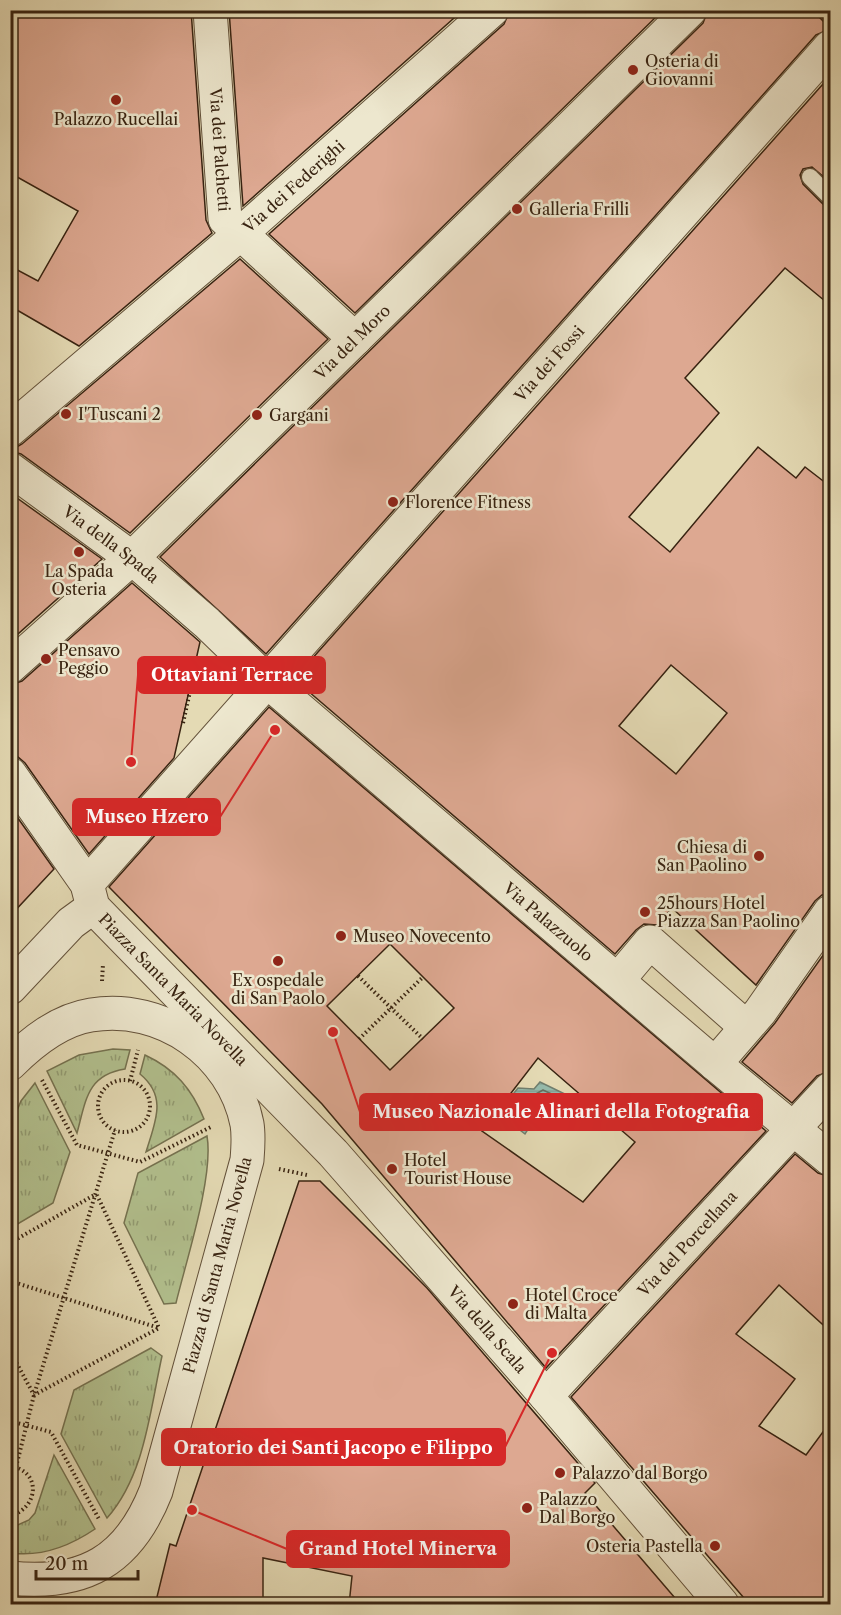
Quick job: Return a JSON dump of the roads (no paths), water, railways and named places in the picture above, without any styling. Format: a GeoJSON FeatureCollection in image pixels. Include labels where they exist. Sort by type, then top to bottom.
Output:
{"type":"FeatureCollection","features":[{"type":"Feature","properties":{"kind":"street","name":"Via dei Palchetti"},"geometry":{"type":"LineString","coordinates":[[210,10],[225,219],[355,339]]}},
{"type":"Feature","properties":{"kind":"street","name":"Via dei Federighi"},"geometry":{"type":"LineString","coordinates":[[10,430],[240,234],[492,10]]}},
{"type":"Feature","properties":{"kind":"street","name":"Via del Moro"},"geometry":{"type":"LineString","coordinates":[[10,667],[132,558],[690,10]]}},
{"type":"Feature","properties":{"kind":"street","name":"Via dei Fossi"},"geometry":{"type":"LineString","coordinates":[[90,895],[268,682],[764,133],[831,47]]}},
{"type":"Feature","properties":{"kind":"street","name":"Via della Spada"},"geometry":{"type":"LineString","coordinates":[[10,469],[132,558],[207,623],[268,682]]}},
{"type":"Feature","properties":{"kind":"street","name":"Via Palazzuolo"},"geometry":{"type":"LineString","coordinates":[[268,682],[715,1064],[831,1158]]}},
{"type":"Feature","properties":{"kind":"street","name":"Piazza Santa Maria Novella"},"geometry":{"type":"LineString","coordinates":[[10,774],[90,895],[268,1089]]}},
{"type":"Feature","properties":{"kind":"street"},"geometry":{"type":"LineString","coordinates":[[10,988],[71,923],[90,895]]}},
{"type":"Feature","properties":{"kind":"street"},"geometry":{"type":"LineString","coordinates":[[715,1064],[753,1019],[831,912]]}},
{"type":"Feature","properties":{"kind":"street"},"geometry":{"type":"LineString","coordinates":[[618,980],[650,942],[753,1019]]}},
{"type":"Feature","properties":{"kind":"street","name":"Piazza di Santa Maria Novella"},"geometry":{"type":"LineString","coordinates":[[10,1578],[50,1579],[70,1576],[118,1553],[133,1538],[146,1517],[156,1491],[248,1160],[247,1124],[232,1088],[214,1061],[183,1032],[165,1022],[129,1014],[89,1015],[48,1032],[18,1057]]}},
{"type":"Feature","properties":{"kind":"street","name":"Via della Scala"},"geometry":{"type":"LineString","coordinates":[[268,1089],[333,1153],[546,1396],[722,1605]]}},
{"type":"Feature","properties":{"kind":"street","name":"Via del Porcellana"},"geometry":{"type":"LineString","coordinates":[[546,1396],[831,1089]]}},
{"type":"Feature","properties":{"kind":"lane"},"geometry":{"type":"LineString","coordinates":[[810,177],[831,197]]}},
{"type":"Feature","properties":{"kind":"water"},"geometry":{"type":"Polygon","coordinates":[[[540,1082],[571,1097],[558,1111],[536,1117],[525,1134],[498,1113],[518,1088],[534,1089],[540,1082]]]}},
{"type":"Feature","properties":{"kind":"place","name":"Osteria di Giovanni"},"geometry":{"type":"Point","coordinates":[633,70]}},
{"type":"Feature","properties":{"kind":"place","name":"Palazzo Rucellai"},"geometry":{"type":"Point","coordinates":[116,100]}},
{"type":"Feature","properties":{"kind":"place","name":"Galleria Frilli"},"geometry":{"type":"Point","coordinates":[517,209]}},
{"type":"Feature","properties":{"kind":"place","name":"I'Tuscani 2"},"geometry":{"type":"Point","coordinates":[66,414]}},
{"type":"Feature","properties":{"kind":"place","name":"Gargani"},"geometry":{"type":"Point","coordinates":[257,415]}},
{"type":"Feature","properties":{"kind":"place","name":"Florence Fitness"},"geometry":{"type":"Point","coordinates":[393,502]}},
{"type":"Feature","properties":{"kind":"place","name":"La Spada Osteria"},"geometry":{"type":"Point","coordinates":[79,552]}},
{"type":"Feature","properties":{"kind":"place","name":"Pensavo Peggio"},"geometry":{"type":"Point","coordinates":[46,659]}},
{"type":"Feature","properties":{"kind":"place","name":"Museo Hzero"},"geometry":{"type":"Point","coordinates":[275,730]}},
{"type":"Feature","properties":{"kind":"place","name":"Ottaviani Terrace"},"geometry":{"type":"Point","coordinates":[131,762]}},
{"type":"Feature","properties":{"kind":"place","name":"Chiesa di San Paolino"},"geometry":{"type":"Point","coordinates":[759,856]}},
{"type":"Feature","properties":{"kind":"place","name":"25hours Hotel Piazza San Paolino"},"geometry":{"type":"Point","coordinates":[645,912]}},
{"type":"Feature","properties":{"kind":"place","name":"Museo Novecento"},"geometry":{"type":"Point","coordinates":[341,936]}},
{"type":"Feature","properties":{"kind":"place","name":"Ex ospedale di San Paolo"},"geometry":{"type":"Point","coordinates":[278,961]}},
{"type":"Feature","properties":{"kind":"place","name":"Museo Nazionale Alinari della Fotografia"},"geometry":{"type":"Point","coordinates":[333,1032]}},
{"type":"Feature","properties":{"kind":"place","name":"Hotel Tourist House"},"geometry":{"type":"Point","coordinates":[392,1169]}},
{"type":"Feature","properties":{"kind":"place","name":"Hotel Croce di Malta"},"geometry":{"type":"Point","coordinates":[513,1304]}},
{"type":"Feature","properties":{"kind":"place","name":"Oratorio dei Santi Jacopo e Filippo"},"geometry":{"type":"Point","coordinates":[552,1353]}},
{"type":"Feature","properties":{"kind":"place","name":"Palazzo dal Borgo"},"geometry":{"type":"Point","coordinates":[560,1473]}},
{"type":"Feature","properties":{"kind":"place","name":"Palazzo Dal Borgo"},"geometry":{"type":"Point","coordinates":[527,1508]}},
{"type":"Feature","properties":{"kind":"place","name":"Grand Hotel Minerva"},"geometry":{"type":"Point","coordinates":[192,1510]}},
{"type":"Feature","properties":{"kind":"place","name":"Osteria Pastella"},"geometry":{"type":"Point","coordinates":[715,1546]}}]}
